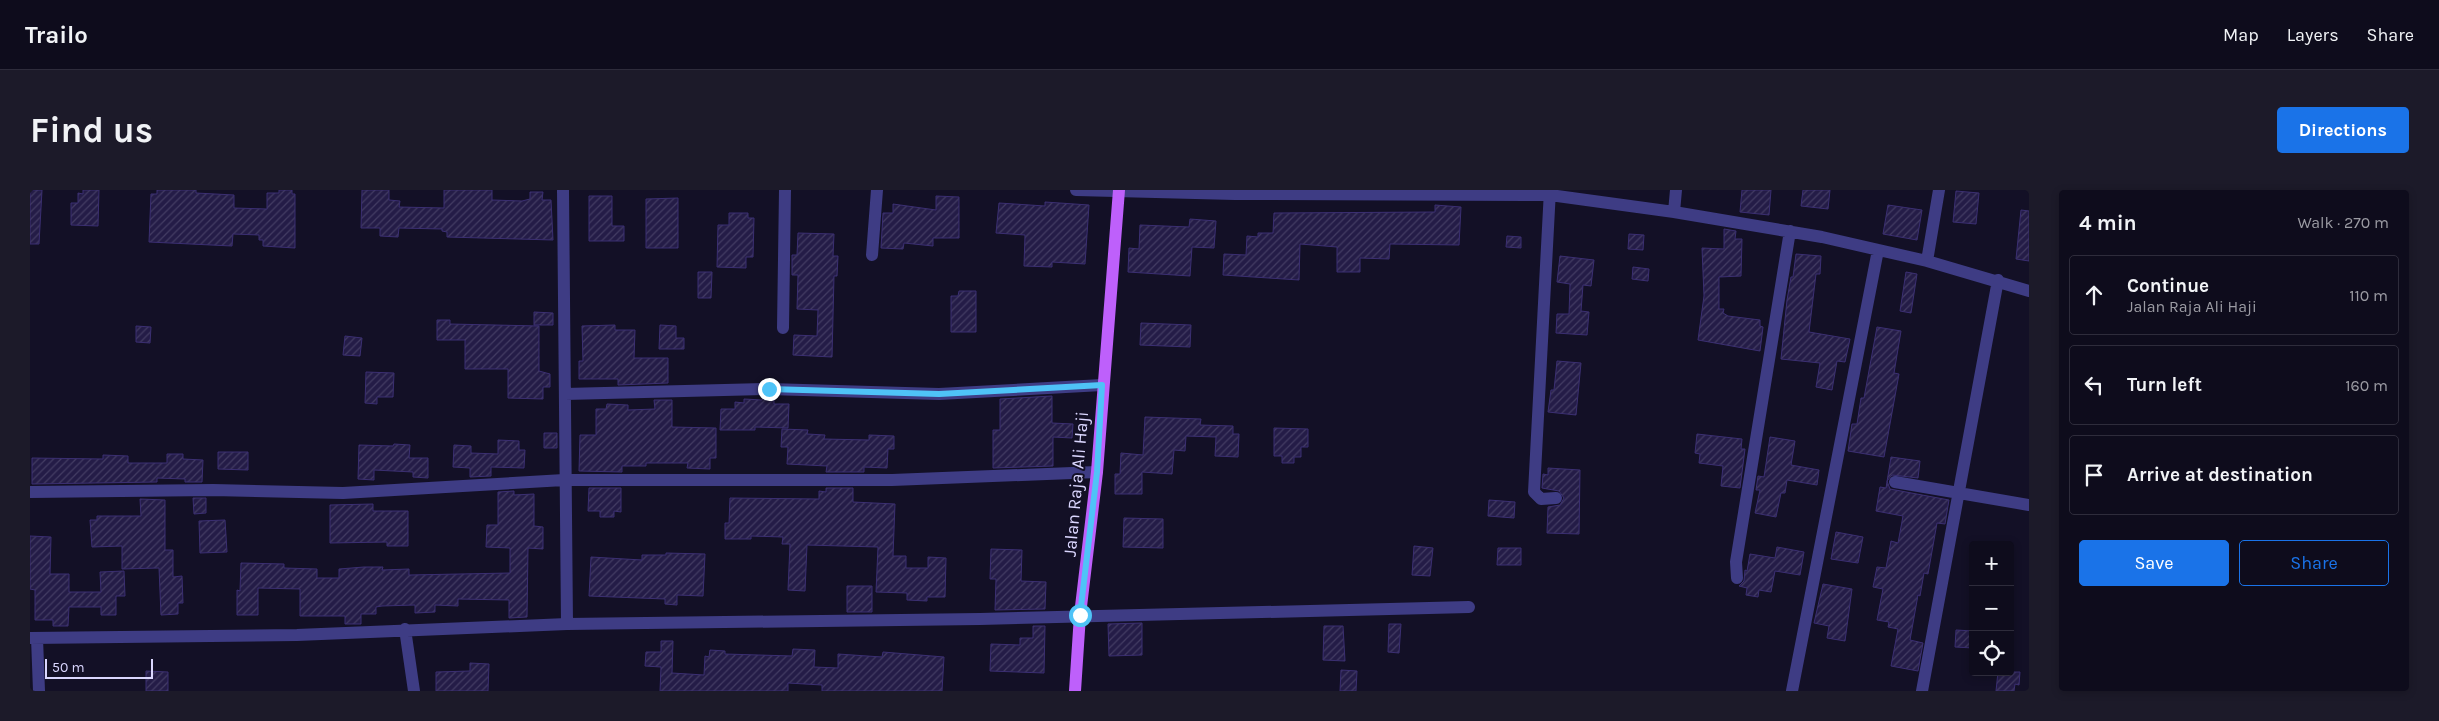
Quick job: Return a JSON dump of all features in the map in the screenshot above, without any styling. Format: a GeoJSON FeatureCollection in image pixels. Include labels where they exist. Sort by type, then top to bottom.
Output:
{"type":"FeatureCollection","features":[{"type":"Feature","properties":{"kind":"main road","name":"Jalan Raja Ali Haji"},"geometry":{"type":"LineString","coordinates":[[1075,691],[1080,615],[1097,472],[1102,385],[1119,191]]}},
{"type":"Feature","properties":{"kind":"street"},"geometry":{"type":"LineString","coordinates":[[563,190],[564,480],[567,624]]}},
{"type":"Feature","properties":{"kind":"street"},"geometry":{"type":"LineString","coordinates":[[783,328],[785,190]]}},
{"type":"Feature","properties":{"kind":"street"},"geometry":{"type":"LineString","coordinates":[[872,255],[877,190]]}},
{"type":"Feature","properties":{"kind":"street"},"geometry":{"type":"LineString","coordinates":[[1076,190],[1550,193],[1790,231],[1927,261],[1998,280],[2029,291]]}},
{"type":"Feature","properties":{"kind":"street"},"geometry":{"type":"LineString","coordinates":[[1674,212],[1676,190]]}},
{"type":"Feature","properties":{"kind":"street"},"geometry":{"type":"LineString","coordinates":[[1927,261],[1939,190]]}},
{"type":"Feature","properties":{"kind":"street"},"geometry":{"type":"LineString","coordinates":[[1550,193],[1534,492],[1541,499],[1556,498]]}},
{"type":"Feature","properties":{"kind":"street"},"geometry":{"type":"LineString","coordinates":[[1737,578],[1736,562],[1790,231]]}},
{"type":"Feature","properties":{"kind":"street"},"geometry":{"type":"LineString","coordinates":[[1792,691],[1878,250]]}},
{"type":"Feature","properties":{"kind":"street"},"geometry":{"type":"LineString","coordinates":[[1922,691],[1998,280]]}},
{"type":"Feature","properties":{"kind":"street"},"geometry":{"type":"LineString","coordinates":[[565,394],[769,389],[939,394],[1102,385]]}},
{"type":"Feature","properties":{"kind":"street"},"geometry":{"type":"LineString","coordinates":[[30,492],[213,490],[343,493],[564,480],[892,480],[1097,472]]}},
{"type":"Feature","properties":{"kind":"street"},"geometry":{"type":"LineString","coordinates":[[1895,482],[2029,505]]}},
{"type":"Feature","properties":{"kind":"street"},"geometry":{"type":"LineString","coordinates":[[39,691],[33,638],[297,635],[404,629],[567,624],[980,619],[1080,615],[1470,607]]}},
{"type":"Feature","properties":{"kind":"street"},"geometry":{"type":"LineString","coordinates":[[404,629],[414,691]]}},
{"type":"Feature","properties":{"kind":"building"},"geometry":{"type":"Polygon","coordinates":[[[30,190],[42,190],[39,244],[30,244],[30,190]]]}},
{"type":"Feature","properties":{"kind":"building"},"geometry":{"type":"Polygon","coordinates":[[[83,190],[99,190],[98,226],[71,225],[71,203],[78,203],[78,193],[83,194],[83,190]]]}},
{"type":"Feature","properties":{"kind":"building"},"geometry":{"type":"Polygon","coordinates":[[[157,190],[196,190],[196,193],[234,195],[234,208],[267,209],[267,193],[279,193],[279,190],[292,190],[292,194],[295,194],[295,248],[263,246],[263,240],[259,240],[259,235],[233,234],[232,246],[149,242],[151,194],[157,194],[157,190]]]}},
{"type":"Feature","properties":{"kind":"building"},"geometry":{"type":"Polygon","coordinates":[[[362,190],[389,190],[389,200],[400,201],[399,207],[444,208],[444,190],[492,190],[492,200],[522,201],[530,199],[530,192],[543,192],[542,200],[551,200],[553,240],[447,237],[447,232],[442,231],[442,229],[399,228],[398,237],[380,236],[380,228],[361,228],[362,190]]]}},
{"type":"Feature","properties":{"kind":"building"},"geometry":{"type":"Polygon","coordinates":[[[1742,190],[1771,190],[1769,215],[1740,212],[1742,190]]]}},
{"type":"Feature","properties":{"kind":"building"},"geometry":{"type":"Polygon","coordinates":[[[1803,190],[1830,190],[1828,209],[1801,206],[1803,190]]]}},
{"type":"Feature","properties":{"kind":"building"},"geometry":{"type":"Polygon","coordinates":[[[1956,191],[1979,193],[1976,224],[1953,222],[1956,191]]]}},
{"type":"Feature","properties":{"kind":"building"},"geometry":{"type":"Polygon","coordinates":[[[589,196],[612,196],[612,226],[624,226],[624,241],[589,241],[589,196]]]}},
{"type":"Feature","properties":{"kind":"building"},"geometry":{"type":"Polygon","coordinates":[[[936,196],[959,197],[959,238],[933,238],[933,246],[904,243],[903,249],[881,248],[883,213],[893,213],[893,204],[936,210],[936,196]]]}},
{"type":"Feature","properties":{"kind":"building"},"geometry":{"type":"Polygon","coordinates":[[[678,198],[678,248],[646,248],[646,199],[678,198]]]}},
{"type":"Feature","properties":{"kind":"building"},"geometry":{"type":"Polygon","coordinates":[[[1045,202],[1089,205],[1085,264],[1052,262],[1052,267],[1024,266],[1025,235],[996,233],[999,203],[1045,206],[1045,202]]]}},
{"type":"Feature","properties":{"kind":"building"},"geometry":{"type":"Polygon","coordinates":[[[1435,205],[1461,207],[1459,245],[1390,244],[1389,259],[1360,258],[1360,272],[1337,272],[1337,247],[1300,244],[1299,280],[1223,275],[1224,254],[1246,255],[1247,236],[1258,237],[1258,233],[1273,233],[1274,213],[1435,212],[1435,205]]]}},
{"type":"Feature","properties":{"kind":"building"},"geometry":{"type":"Polygon","coordinates":[[[1888,205],[1922,210],[1917,240],[1883,234],[1888,205]]]}},
{"type":"Feature","properties":{"kind":"building"},"geometry":{"type":"Polygon","coordinates":[[[2021,210],[2029,211],[2029,261],[2016,259],[2021,210]]]}},
{"type":"Feature","properties":{"kind":"building"},"geometry":{"type":"Polygon","coordinates":[[[729,213],[748,213],[748,218],[754,218],[753,257],[746,257],[746,268],[717,267],[718,225],[729,225],[729,213]]]}},
{"type":"Feature","properties":{"kind":"building"},"geometry":{"type":"Polygon","coordinates":[[[1190,219],[1216,221],[1214,248],[1192,247],[1190,276],[1128,272],[1129,248],[1139,249],[1140,225],[1189,227],[1190,219]]]}},
{"type":"Feature","properties":{"kind":"building"},"geometry":{"type":"Polygon","coordinates":[[[1724,229],[1736,231],[1735,239],[1742,239],[1741,276],[1719,277],[1719,309],[1724,309],[1723,313],[1728,316],[1760,320],[1760,326],[1763,327],[1760,351],[1698,340],[1704,296],[1702,248],[1724,249],[1724,229]]]}},
{"type":"Feature","properties":{"kind":"building"},"geometry":{"type":"Polygon","coordinates":[[[798,233],[834,234],[833,256],[838,256],[837,276],[834,276],[832,357],[793,355],[794,335],[817,336],[818,310],[797,309],[798,275],[792,275],[792,255],[797,255],[798,233]]]}},
{"type":"Feature","properties":{"kind":"building"},"geometry":{"type":"Polygon","coordinates":[[[1629,234],[1644,235],[1643,250],[1628,249],[1629,234]]]}},
{"type":"Feature","properties":{"kind":"building"},"geometry":{"type":"Polygon","coordinates":[[[1507,236],[1521,237],[1521,248],[1506,247],[1507,236]]]}},
{"type":"Feature","properties":{"kind":"building"},"geometry":{"type":"Polygon","coordinates":[[[1796,254],[1821,256],[1820,274],[1816,274],[1809,332],[1850,339],[1845,362],[1837,361],[1832,390],[1816,387],[1820,363],[1781,359],[1787,300],[1796,254]]]}},
{"type":"Feature","properties":{"kind":"building"},"geometry":{"type":"Polygon","coordinates":[[[1560,256],[1594,260],[1591,286],[1583,285],[1581,311],[1589,312],[1587,335],[1556,333],[1557,314],[1569,314],[1570,284],[1557,282],[1560,256]]]}},
{"type":"Feature","properties":{"kind":"building"},"geometry":{"type":"Polygon","coordinates":[[[1633,267],[1649,269],[1648,281],[1632,279],[1633,267]]]}},
{"type":"Feature","properties":{"kind":"building"},"geometry":{"type":"Polygon","coordinates":[[[698,272],[712,272],[711,298],[698,298],[698,272]]]}},
{"type":"Feature","properties":{"kind":"building"},"geometry":{"type":"Polygon","coordinates":[[[1906,272],[1917,274],[1911,313],[1900,311],[1906,272]]]}},
{"type":"Feature","properties":{"kind":"building"},"geometry":{"type":"Polygon","coordinates":[[[959,291],[976,291],[976,332],[951,332],[951,296],[958,296],[959,291]]]}},
{"type":"Feature","properties":{"kind":"building"},"geometry":{"type":"Polygon","coordinates":[[[534,312],[553,313],[553,325],[534,325],[534,312]]]}},
{"type":"Feature","properties":{"kind":"building"},"geometry":{"type":"Polygon","coordinates":[[[437,320],[450,320],[450,324],[539,326],[539,371],[550,374],[550,387],[543,387],[543,399],[508,398],[508,369],[465,369],[465,340],[437,340],[437,320]]]}},
{"type":"Feature","properties":{"kind":"building"},"geometry":{"type":"Polygon","coordinates":[[[1141,323],[1191,325],[1190,347],[1140,345],[1141,323]]]}},
{"type":"Feature","properties":{"kind":"building"},"geometry":{"type":"Polygon","coordinates":[[[615,325],[615,330],[635,330],[634,358],[668,358],[668,383],[618,385],[618,379],[579,379],[579,361],[583,361],[582,326],[615,325]]]}},
{"type":"Feature","properties":{"kind":"building"},"geometry":{"type":"Polygon","coordinates":[[[660,325],[676,326],[676,338],[684,338],[684,349],[659,349],[660,325]]]}},
{"type":"Feature","properties":{"kind":"building"},"geometry":{"type":"Polygon","coordinates":[[[136,326],[151,327],[150,343],[136,342],[136,326]]]}},
{"type":"Feature","properties":{"kind":"building"},"geometry":{"type":"Polygon","coordinates":[[[1877,327],[1901,331],[1894,373],[1899,374],[1884,457],[1848,451],[1852,424],[1857,424],[1861,398],[1864,398],[1877,327]]]}},
{"type":"Feature","properties":{"kind":"building"},"geometry":{"type":"Polygon","coordinates":[[[345,336],[362,338],[360,356],[343,355],[345,336]]]}},
{"type":"Feature","properties":{"kind":"building"},"geometry":{"type":"Polygon","coordinates":[[[1557,361],[1581,363],[1576,415],[1548,412],[1551,390],[1554,390],[1557,361]]]}},
{"type":"Feature","properties":{"kind":"building"},"geometry":{"type":"Polygon","coordinates":[[[366,372],[394,373],[393,397],[377,397],[377,404],[365,403],[366,372]]]}},
{"type":"Feature","properties":{"kind":"building"},"geometry":{"type":"Polygon","coordinates":[[[1052,396],[1052,423],[1073,424],[1072,438],[1053,437],[1053,466],[993,468],[993,430],[1000,430],[1000,399],[1052,396]]]}},
{"type":"Feature","properties":{"kind":"building"},"geometry":{"type":"Polygon","coordinates":[[[763,398],[774,398],[774,404],[789,404],[788,428],[755,427],[755,430],[720,430],[721,409],[735,409],[735,402],[744,403],[744,399],[762,400],[763,398]]]}},
{"type":"Feature","properties":{"kind":"building"},"geometry":{"type":"Polygon","coordinates":[[[654,400],[672,400],[672,427],[716,428],[716,458],[710,458],[710,469],[687,468],[688,463],[646,463],[646,466],[622,466],[622,472],[579,471],[580,435],[596,435],[596,409],[606,409],[607,404],[628,405],[628,410],[655,409],[654,400]]]}},
{"type":"Feature","properties":{"kind":"building"},"geometry":{"type":"Polygon","coordinates":[[[1145,417],[1201,419],[1200,425],[1233,426],[1233,434],[1239,434],[1238,457],[1215,456],[1216,437],[1186,436],[1185,451],[1174,450],[1172,474],[1142,472],[1142,494],[1115,494],[1115,474],[1120,474],[1121,453],[1143,455],[1145,417]]]}},
{"type":"Feature","properties":{"kind":"building"},"geometry":{"type":"Polygon","coordinates":[[[1274,428],[1308,429],[1308,447],[1301,447],[1301,457],[1294,457],[1294,463],[1282,463],[1282,456],[1274,456],[1274,428]]]}},
{"type":"Feature","properties":{"kind":"building"},"geometry":{"type":"Polygon","coordinates":[[[782,429],[808,430],[807,434],[825,435],[824,439],[869,440],[869,435],[894,436],[894,449],[888,449],[887,468],[864,467],[864,472],[826,472],[827,466],[787,464],[788,447],[781,447],[782,429]]]}},
{"type":"Feature","properties":{"kind":"building"},"geometry":{"type":"Polygon","coordinates":[[[544,433],[557,433],[557,448],[544,448],[544,433]]]}},
{"type":"Feature","properties":{"kind":"building"},"geometry":{"type":"Polygon","coordinates":[[[1697,434],[1742,439],[1741,449],[1745,449],[1740,488],[1721,486],[1723,466],[1699,463],[1700,454],[1695,453],[1697,434]]]}},
{"type":"Feature","properties":{"kind":"building"},"geometry":{"type":"Polygon","coordinates":[[[1770,437],[1795,441],[1791,465],[1819,470],[1817,485],[1787,480],[1785,493],[1781,493],[1776,517],[1755,513],[1760,490],[1756,490],[1758,476],[1764,477],[1770,437]]]}},
{"type":"Feature","properties":{"kind":"building"},"geometry":{"type":"Polygon","coordinates":[[[498,440],[519,441],[519,450],[525,450],[524,468],[491,467],[491,476],[470,477],[470,468],[453,467],[454,445],[471,446],[471,453],[498,454],[498,440]]]}},
{"type":"Feature","properties":{"kind":"building"},"geometry":{"type":"Polygon","coordinates":[[[394,444],[410,445],[409,458],[428,458],[428,478],[413,477],[413,472],[374,470],[374,480],[358,479],[359,445],[393,446],[394,444]]]}},
{"type":"Feature","properties":{"kind":"building"},"geometry":{"type":"Polygon","coordinates":[[[218,452],[248,452],[248,470],[218,469],[218,452]]]}},
{"type":"Feature","properties":{"kind":"building"},"geometry":{"type":"Polygon","coordinates":[[[167,454],[183,454],[183,459],[203,460],[202,482],[185,482],[185,479],[157,478],[157,482],[32,484],[32,458],[103,459],[103,455],[128,456],[128,463],[167,463],[167,454]]]}},
{"type":"Feature","properties":{"kind":"building"},"geometry":{"type":"Polygon","coordinates":[[[1891,457],[1920,461],[1918,478],[1892,475],[1887,481],[1891,457]]]}},
{"type":"Feature","properties":{"kind":"building"},"geometry":{"type":"Polygon","coordinates":[[[1548,468],[1580,470],[1579,534],[1547,533],[1548,507],[1560,505],[1564,498],[1559,491],[1542,488],[1543,474],[1548,475],[1548,468]]]}},
{"type":"Feature","properties":{"kind":"building"},"geometry":{"type":"Polygon","coordinates":[[[1887,481],[1890,489],[1949,500],[1945,524],[1937,523],[1928,574],[1924,573],[1920,596],[1918,595],[1910,640],[1923,643],[1918,671],[1891,666],[1898,629],[1888,627],[1889,622],[1877,620],[1883,589],[1873,587],[1877,567],[1886,568],[1891,541],[1898,543],[1903,516],[1876,511],[1880,487],[1886,488],[1887,481]]]}},
{"type":"Feature","properties":{"kind":"building"},"geometry":{"type":"Polygon","coordinates":[[[589,488],[621,488],[621,512],[614,511],[614,517],[600,517],[600,511],[588,511],[589,488]]]}},
{"type":"Feature","properties":{"kind":"building"},"geometry":{"type":"Polygon","coordinates":[[[826,488],[853,488],[853,502],[895,504],[893,556],[906,556],[906,568],[928,568],[928,557],[946,558],[945,597],[927,597],[927,601],[907,600],[907,593],[876,592],[878,547],[807,545],[805,591],[788,590],[790,544],[782,544],[783,537],[751,536],[751,539],[725,539],[725,523],[729,523],[730,498],[819,499],[819,491],[826,492],[826,488]]]}},
{"type":"Feature","properties":{"kind":"building"},"geometry":{"type":"Polygon","coordinates":[[[514,491],[514,495],[534,494],[534,526],[543,527],[543,549],[528,548],[527,617],[509,618],[509,600],[458,599],[458,606],[435,605],[435,612],[415,613],[415,605],[376,607],[376,614],[361,614],[361,624],[345,624],[345,616],[300,616],[300,589],[258,588],[258,615],[237,615],[237,590],[240,591],[241,563],[284,564],[284,568],[317,569],[317,578],[339,578],[339,569],[364,567],[383,567],[382,570],[409,569],[409,575],[510,573],[510,548],[486,547],[487,525],[498,525],[498,492],[514,491]]]}},
{"type":"Feature","properties":{"kind":"building"},"geometry":{"type":"Polygon","coordinates":[[[193,498],[206,498],[206,513],[194,514],[193,498]]]}},
{"type":"Feature","properties":{"kind":"building"},"geometry":{"type":"Polygon","coordinates":[[[140,499],[165,500],[165,550],[173,550],[173,577],[182,576],[183,603],[178,603],[178,614],[161,615],[159,568],[122,569],[122,546],[92,547],[90,520],[97,520],[97,516],[141,516],[140,499]]]}},
{"type":"Feature","properties":{"kind":"building"},"geometry":{"type":"Polygon","coordinates":[[[1489,500],[1515,502],[1514,518],[1488,516],[1489,500]]]}},
{"type":"Feature","properties":{"kind":"building"},"geometry":{"type":"Polygon","coordinates":[[[373,504],[373,511],[408,511],[408,546],[387,546],[387,542],[330,543],[330,505],[373,504]]]}},
{"type":"Feature","properties":{"kind":"building"},"geometry":{"type":"Polygon","coordinates":[[[1124,518],[1163,519],[1163,548],[1123,547],[1124,518]]]}},
{"type":"Feature","properties":{"kind":"building"},"geometry":{"type":"Polygon","coordinates":[[[225,520],[227,552],[200,553],[199,521],[225,520]]]}},
{"type":"Feature","properties":{"kind":"building"},"geometry":{"type":"Polygon","coordinates":[[[1836,532],[1863,537],[1858,563],[1831,559],[1836,532]]]}},
{"type":"Feature","properties":{"kind":"building"},"geometry":{"type":"Polygon","coordinates":[[[30,536],[51,537],[50,574],[69,574],[69,592],[101,592],[100,572],[124,571],[125,596],[116,596],[116,615],[101,615],[101,607],[69,607],[68,626],[53,626],[53,620],[35,620],[35,590],[30,589],[30,536]]]}},
{"type":"Feature","properties":{"kind":"building"},"geometry":{"type":"Polygon","coordinates":[[[1414,546],[1433,548],[1430,576],[1412,575],[1414,546]]]}},
{"type":"Feature","properties":{"kind":"building"},"geometry":{"type":"Polygon","coordinates":[[[1777,547],[1804,552],[1800,575],[1775,571],[1771,592],[1759,590],[1758,597],[1746,595],[1747,588],[1739,586],[1744,581],[1750,554],[1775,558],[1777,547]]]}},
{"type":"Feature","properties":{"kind":"building"},"geometry":{"type":"Polygon","coordinates":[[[1498,548],[1521,548],[1521,565],[1497,565],[1498,548]]]}},
{"type":"Feature","properties":{"kind":"building"},"geometry":{"type":"Polygon","coordinates":[[[991,549],[1022,550],[1021,581],[1046,582],[1045,609],[995,610],[996,579],[990,579],[991,549]]]}},
{"type":"Feature","properties":{"kind":"building"},"geometry":{"type":"Polygon","coordinates":[[[666,553],[705,554],[703,596],[677,595],[677,605],[665,604],[665,599],[589,596],[591,557],[642,560],[642,555],[666,555],[666,553]]]}},
{"type":"Feature","properties":{"kind":"building"},"geometry":{"type":"Polygon","coordinates":[[[1823,584],[1852,589],[1845,641],[1827,638],[1829,626],[1814,623],[1823,584]]]}},
{"type":"Feature","properties":{"kind":"building"},"geometry":{"type":"Polygon","coordinates":[[[847,586],[872,586],[872,612],[847,612],[847,586]]]}},
{"type":"Feature","properties":{"kind":"building"},"geometry":{"type":"Polygon","coordinates":[[[1142,623],[1142,655],[1109,656],[1108,624],[1142,623]]]}},
{"type":"Feature","properties":{"kind":"building"},"geometry":{"type":"Polygon","coordinates":[[[1389,624],[1401,624],[1399,653],[1388,652],[1389,624]]]}},
{"type":"Feature","properties":{"kind":"building"},"geometry":{"type":"Polygon","coordinates":[[[1033,626],[1045,626],[1044,673],[990,671],[991,644],[1020,645],[1020,638],[1033,638],[1033,626]]]}},
{"type":"Feature","properties":{"kind":"building"},"geometry":{"type":"Polygon","coordinates":[[[1324,626],[1343,626],[1345,661],[1323,660],[1324,626]]]}},
{"type":"Feature","properties":{"kind":"building"},"geometry":{"type":"Polygon","coordinates":[[[1956,630],[1969,631],[1969,648],[1955,647],[1956,630]]]}},
{"type":"Feature","properties":{"kind":"building"},"geometry":{"type":"Polygon","coordinates":[[[661,641],[673,641],[672,673],[704,675],[705,656],[709,657],[710,650],[725,651],[725,654],[792,656],[793,649],[815,650],[814,667],[838,668],[838,654],[882,657],[883,652],[944,657],[942,691],[822,691],[822,685],[788,683],[788,691],[660,691],[661,667],[645,666],[646,652],[661,652],[661,641]]]}},
{"type":"Feature","properties":{"kind":"building"},"geometry":{"type":"Polygon","coordinates":[[[470,663],[489,664],[488,691],[436,691],[436,672],[470,671],[470,663]]]}},
{"type":"Feature","properties":{"kind":"building"},"geometry":{"type":"Polygon","coordinates":[[[1341,670],[1357,671],[1356,691],[1340,691],[1341,670]]]}},
{"type":"Feature","properties":{"kind":"building"},"geometry":{"type":"Polygon","coordinates":[[[146,671],[168,672],[168,691],[146,691],[146,671]]]}},
{"type":"Feature","properties":{"kind":"building"},"geometry":{"type":"Polygon","coordinates":[[[2014,672],[2020,672],[2019,685],[2015,684],[2014,691],[1996,691],[1998,676],[2014,676],[2014,672]]]}},
{"type":"Feature","properties":{"kind":"route"},"geometry":{"type":"LineString","coordinates":[[769,389],[939,394],[1102,385],[1097,472],[1080,615]]}}]}
